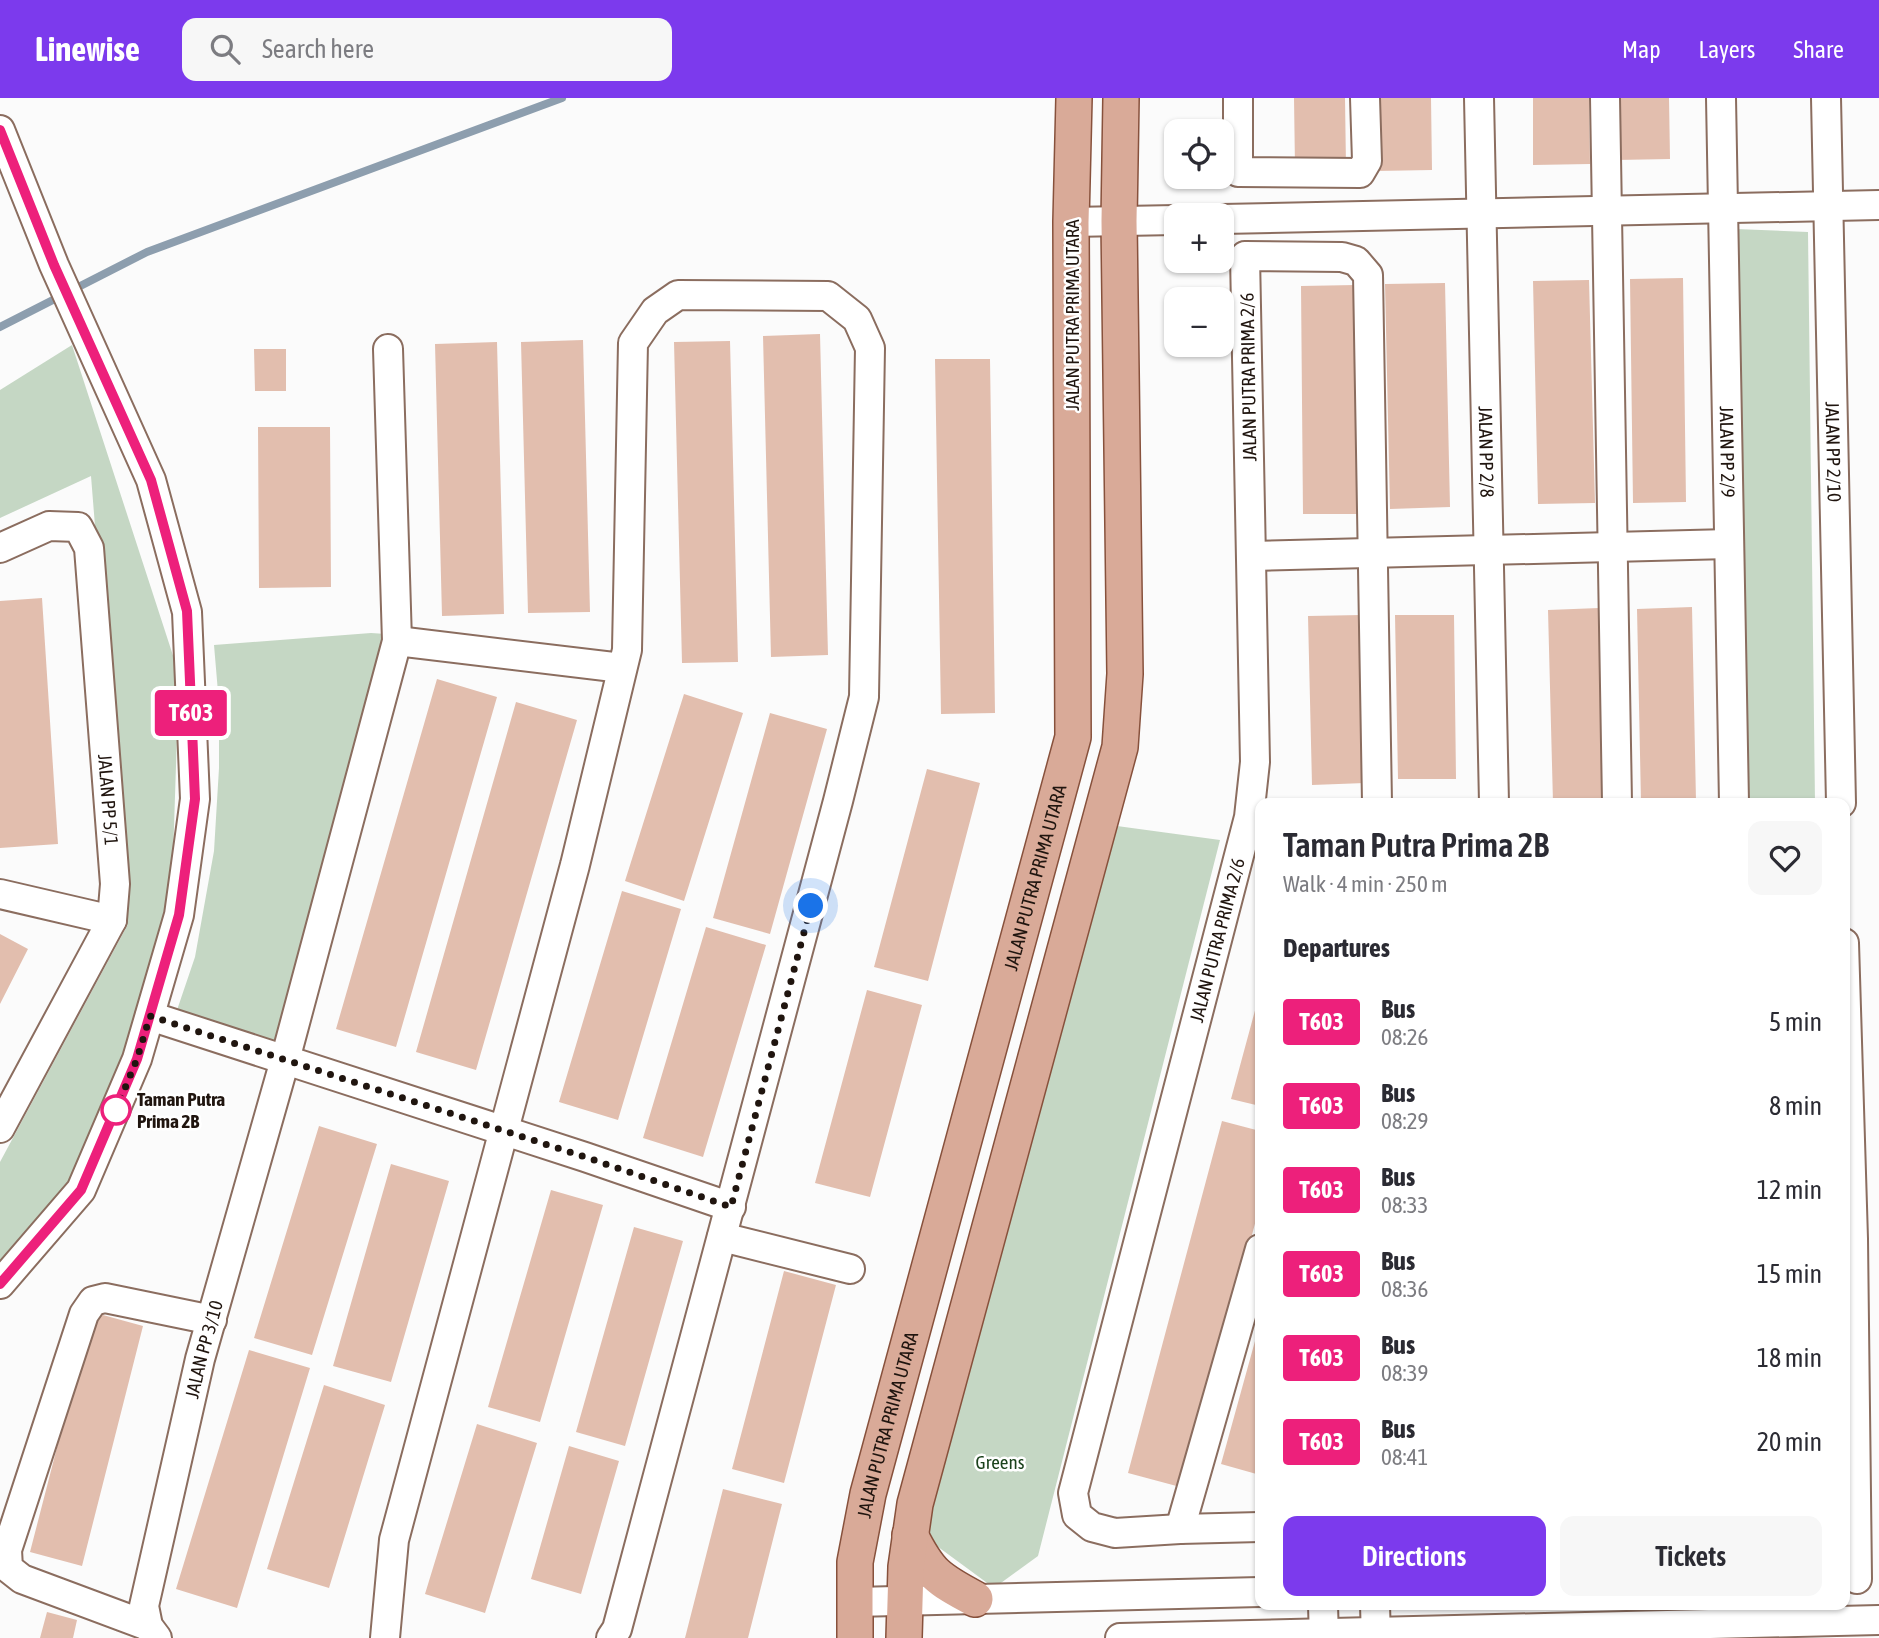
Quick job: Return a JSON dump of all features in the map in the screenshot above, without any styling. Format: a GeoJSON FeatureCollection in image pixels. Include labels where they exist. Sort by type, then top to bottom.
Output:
{"type":"FeatureCollection","features":[{"type":"Feature","properties":{"kind":"main road","name":"JALAN PUTRA PRIMA UTARA"},"geometry":{"type":"LineString","coordinates":[[855,1638],[855,1562],[868,1494],[1073,737],[1074,98]]}},
{"type":"Feature","properties":{"kind":"main road"},"geometry":{"type":"LineString","coordinates":[[904,1638],[904,1602],[915,1504],[1120,747],[1125,674],[1119,221],[1121,98]]}},
{"type":"Feature","properties":{"kind":"main road"},"geometry":{"type":"LineString","coordinates":[[910,1535],[924,1563],[945,1583],[975,1599]]}},
{"type":"Feature","properties":{"kind":"street"},"geometry":{"type":"LineString","coordinates":[[1238,98],[1238,172],[1360,173],[1367,161],[1365,98]]}},
{"type":"Feature","properties":{"kind":"street","name":"JALAN PP 2/8"},"geometry":{"type":"LineString","coordinates":[[1479,98],[1494,798]]}},
{"type":"Feature","properties":{"kind":"street"},"geometry":{"type":"LineString","coordinates":[[1605,98],[1617,798]]}},
{"type":"Feature","properties":{"kind":"street","name":"JALAN PP 2/9"},"geometry":{"type":"LineString","coordinates":[[1721,98],[1734,798]]}},
{"type":"Feature","properties":{"kind":"street","name":"JALAN PP 2/10"},"geometry":{"type":"LineString","coordinates":[[1826,98],[1840,798]]}},
{"type":"Feature","properties":{"kind":"street"},"geometry":{"type":"LineString","coordinates":[[0,130],[54,265],[151,480],[187,611],[195,799],[179,915],[137,1059],[81,1190],[0,1284]]}},
{"type":"Feature","properties":{"kind":"street"},"geometry":{"type":"LineString","coordinates":[[1234,219],[1879,205]]}},
{"type":"Feature","properties":{"kind":"street"},"geometry":{"type":"LineString","coordinates":[[1072,222],[1164,219]]}},
{"type":"Feature","properties":{"kind":"street","name":"JALAN PUTRA PRIMA 2/6"},"geometry":{"type":"LineString","coordinates":[[1180,1529],[1115,1533],[1092,1527],[1077,1515],[1073,1493],[1249,817],[1255,762],[1245,256],[1342,257],[1356,261],[1368,275],[1372,552]]}},
{"type":"Feature","properties":{"kind":"street"},"geometry":{"type":"LineString","coordinates":[[385,1638],[394,1540],[575,865],[626,650],[633,343],[655,311],[678,295],[828,296],[857,319],[870,348],[864,697],[731,1207],[617,1629],[611,1638]]}},
{"type":"Feature","properties":{"kind":"street","name":"JALAN PP 3/10"},"geometry":{"type":"LineString","coordinates":[[153,1632],[144,1606],[200,1359],[285,1060],[397,641],[388,349]]}},
{"type":"Feature","properties":{"kind":"street","name":"JALAN PP 5/1"},"geometry":{"type":"LineString","coordinates":[[0,548],[49,526],[78,527],[89,548],[115,884],[112,920],[0,1128]]}},
{"type":"Feature","properties":{"kind":"street"},"geometry":{"type":"LineString","coordinates":[[1251,556],[1729,544]]}},
{"type":"Feature","properties":{"kind":"street"},"geometry":{"type":"LineString","coordinates":[[1372,552],[1377,798]]}},
{"type":"Feature","properties":{"kind":"street"},"geometry":{"type":"LineString","coordinates":[[397,641],[622,668]]}},
{"type":"Feature","properties":{"kind":"street"},"geometry":{"type":"LineString","coordinates":[[0,894],[112,920]]}},
{"type":"Feature","properties":{"kind":"street"},"geometry":{"type":"LineString","coordinates":[[150,1016],[731,1207]]}},
{"type":"Feature","properties":{"kind":"street"},"geometry":{"type":"LineString","coordinates":[[1850,1140],[1860,1579]]}},
{"type":"Feature","properties":{"kind":"street"},"geometry":{"type":"LineString","coordinates":[[722,1237],[850,1269]]}},
{"type":"Feature","properties":{"kind":"street"},"geometry":{"type":"LineString","coordinates":[[1255,1266],[1180,1529],[1255,1527]]}},
{"type":"Feature","properties":{"kind":"street"},"geometry":{"type":"LineString","coordinates":[[153,1632],[22,1579],[8,1568],[7,1550],[84,1314],[93,1301],[105,1298],[212,1320]]}},
{"type":"Feature","properties":{"kind":"street"},"geometry":{"type":"LineString","coordinates":[[855,1602],[1255,1592]]}},
{"type":"Feature","properties":{"kind":"street"},"geometry":{"type":"LineString","coordinates":[[1323,1610],[1324,1636]]}},
{"type":"Feature","properties":{"kind":"street"},"geometry":{"type":"LineString","coordinates":[[1120,1638],[1324,1636],[1376,1625],[1703,1614],[1879,1620]]}},
{"type":"Feature","properties":{"kind":"green space"},"geometry":{"type":"Polygon","coordinates":[[[1736,229],[1808,232],[1815,798],[1743,798],[1736,229]]]}},
{"type":"Feature","properties":{"kind":"green space"},"geometry":{"type":"Polygon","coordinates":[[[72,345],[179,674],[172,888],[125,1059],[64,1194],[0,1262],[0,1162],[127,926],[91,476],[0,518],[0,390],[72,345]]]}},
{"type":"Feature","properties":{"kind":"green space"},"geometry":{"type":"Polygon","coordinates":[[[386,634],[278,1049],[176,1013],[195,957],[214,851],[219,768],[219,704],[214,645],[386,634]]]}},
{"type":"Feature","properties":{"kind":"green space","name":"Greens"},"geometry":{"type":"Polygon","coordinates":[[[1117,826],[1220,840],[1038,1556],[994,1588],[926,1538],[938,1462],[1117,826]]]}},
{"type":"Feature","properties":{"kind":"building"},"geometry":{"type":"Polygon","coordinates":[[[1294,98],[1345,98],[1346,167],[1295,168],[1294,98]]]}},
{"type":"Feature","properties":{"kind":"building"},"geometry":{"type":"Polygon","coordinates":[[[1375,98],[1431,98],[1432,170],[1376,171],[1375,98]]]}},
{"type":"Feature","properties":{"kind":"building"},"geometry":{"type":"Polygon","coordinates":[[[1533,98],[1589,98],[1590,164],[1533,165],[1533,98]]]}},
{"type":"Feature","properties":{"kind":"building"},"geometry":{"type":"Polygon","coordinates":[[[1615,98],[1669,98],[1670,159],[1616,160],[1615,98]]]}},
{"type":"Feature","properties":{"kind":"building"},"geometry":{"type":"Polygon","coordinates":[[[1683,278],[1686,502],[1633,503],[1630,279],[1683,278]]]}},
{"type":"Feature","properties":{"kind":"building"},"geometry":{"type":"Polygon","coordinates":[[[1589,280],[1595,503],[1538,504],[1533,281],[1589,280]]]}},
{"type":"Feature","properties":{"kind":"building"},"geometry":{"type":"Polygon","coordinates":[[[1445,283],[1450,507],[1390,509],[1385,284],[1445,283]]]}},
{"type":"Feature","properties":{"kind":"building"},"geometry":{"type":"Polygon","coordinates":[[[1355,285],[1358,514],[1303,514],[1301,286],[1355,285]]]}},
{"type":"Feature","properties":{"kind":"building"},"geometry":{"type":"Polygon","coordinates":[[[820,334],[828,655],[771,657],[763,336],[820,334]]]}},
{"type":"Feature","properties":{"kind":"building"},"geometry":{"type":"Polygon","coordinates":[[[583,340],[590,612],[528,613],[521,342],[583,340]]]}},
{"type":"Feature","properties":{"kind":"building"},"geometry":{"type":"Polygon","coordinates":[[[730,341],[738,662],[682,663],[674,342],[730,341]]]}},
{"type":"Feature","properties":{"kind":"building"},"geometry":{"type":"Polygon","coordinates":[[[497,342],[504,614],[442,616],[435,344],[497,342]]]}},
{"type":"Feature","properties":{"kind":"building"},"geometry":{"type":"Polygon","coordinates":[[[254,349],[286,349],[286,391],[255,391],[254,349]]]}},
{"type":"Feature","properties":{"kind":"building"},"geometry":{"type":"Polygon","coordinates":[[[935,359],[990,359],[995,713],[941,714],[935,359]]]}},
{"type":"Feature","properties":{"kind":"building"},"geometry":{"type":"Polygon","coordinates":[[[258,427],[330,427],[331,587],[259,588],[258,427]]]}},
{"type":"Feature","properties":{"kind":"building"},"geometry":{"type":"Polygon","coordinates":[[[42,598],[58,844],[0,848],[0,601],[42,598]]]}},
{"type":"Feature","properties":{"kind":"building"},"geometry":{"type":"Polygon","coordinates":[[[1692,607],[1696,798],[1641,798],[1637,609],[1692,607]]]}},
{"type":"Feature","properties":{"kind":"building"},"geometry":{"type":"Polygon","coordinates":[[[1599,608],[1605,798],[1553,798],[1548,610],[1599,608]]]}},
{"type":"Feature","properties":{"kind":"building"},"geometry":{"type":"Polygon","coordinates":[[[1361,615],[1365,783],[1312,785],[1308,616],[1361,615]]]}},
{"type":"Feature","properties":{"kind":"building"},"geometry":{"type":"Polygon","coordinates":[[[1395,615],[1454,615],[1456,779],[1398,779],[1395,615]]]}},
{"type":"Feature","properties":{"kind":"building"},"geometry":{"type":"Polygon","coordinates":[[[437,679],[497,697],[396,1047],[336,1029],[437,679]]]}},
{"type":"Feature","properties":{"kind":"building"},"geometry":{"type":"Polygon","coordinates":[[[684,694],[743,713],[684,901],[625,881],[684,694]]]}},
{"type":"Feature","properties":{"kind":"building"},"geometry":{"type":"Polygon","coordinates":[[[516,702],[577,720],[476,1070],[416,1052],[516,702]]]}},
{"type":"Feature","properties":{"kind":"building"},"geometry":{"type":"Polygon","coordinates":[[[770,713],[827,729],[770,934],[713,918],[770,713]]]}},
{"type":"Feature","properties":{"kind":"building"},"geometry":{"type":"Polygon","coordinates":[[[927,769],[980,783],[928,981],[874,967],[927,769]]]}},
{"type":"Feature","properties":{"kind":"building"},"geometry":{"type":"Polygon","coordinates":[[[622,891],[681,909],[618,1120],[559,1102],[622,891]]]}},
{"type":"Feature","properties":{"kind":"building"},"geometry":{"type":"Polygon","coordinates":[[[706,927],[766,945],[703,1157],[643,1138],[706,927]]]}},
{"type":"Feature","properties":{"kind":"building"},"geometry":{"type":"Polygon","coordinates":[[[0,934],[28,949],[0,1004],[0,934]]]}},
{"type":"Feature","properties":{"kind":"building"},"geometry":{"type":"Polygon","coordinates":[[[867,990],[922,1005],[870,1197],[815,1183],[867,990]]]}},
{"type":"Feature","properties":{"kind":"building"},"geometry":{"type":"Polygon","coordinates":[[[1255,1010],[1255,1105],[1231,1099],[1255,1010]]]}},
{"type":"Feature","properties":{"kind":"building"},"geometry":{"type":"Polygon","coordinates":[[[1222,1121],[1255,1130],[1255,1224],[1184,1488],[1128,1473],[1222,1121]]]}},
{"type":"Feature","properties":{"kind":"building"},"geometry":{"type":"Polygon","coordinates":[[[319,1126],[377,1144],[312,1355],[254,1338],[319,1126]]]}},
{"type":"Feature","properties":{"kind":"building"},"geometry":{"type":"Polygon","coordinates":[[[391,1164],[449,1181],[391,1382],[333,1366],[391,1164]]]}},
{"type":"Feature","properties":{"kind":"building"},"geometry":{"type":"Polygon","coordinates":[[[551,1190],[603,1205],[540,1422],[488,1407],[551,1190]]]}},
{"type":"Feature","properties":{"kind":"building"},"geometry":{"type":"Polygon","coordinates":[[[634,1227],[683,1241],[625,1446],[576,1432],[634,1227]]]}},
{"type":"Feature","properties":{"kind":"building"},"geometry":{"type":"Polygon","coordinates":[[[784,1271],[836,1285],[784,1483],[732,1469],[784,1271]]]}},
{"type":"Feature","properties":{"kind":"building"},"geometry":{"type":"Polygon","coordinates":[[[92,1312],[143,1326],[82,1566],[30,1552],[92,1312]]]}},
{"type":"Feature","properties":{"kind":"building"},"geometry":{"type":"Polygon","coordinates":[[[1255,1341],[1255,1474],[1221,1464],[1255,1341]]]}},
{"type":"Feature","properties":{"kind":"building"},"geometry":{"type":"Polygon","coordinates":[[[249,1350],[310,1368],[237,1608],[176,1589],[249,1350]]]}},
{"type":"Feature","properties":{"kind":"building"},"geometry":{"type":"Polygon","coordinates":[[[324,1385],[385,1405],[329,1588],[267,1569],[324,1385]]]}},
{"type":"Feature","properties":{"kind":"building"},"geometry":{"type":"Polygon","coordinates":[[[477,1424],[537,1443],[485,1613],[425,1594],[477,1424]]]}},
{"type":"Feature","properties":{"kind":"building"},"geometry":{"type":"Polygon","coordinates":[[[569,1446],[619,1461],[581,1594],[531,1579],[569,1446]]]}},
{"type":"Feature","properties":{"kind":"building"},"geometry":{"type":"Polygon","coordinates":[[[723,1489],[782,1504],[748,1638],[685,1638],[723,1489]]]}},
{"type":"Feature","properties":{"kind":"building"},"geometry":{"type":"Polygon","coordinates":[[[47,1612],[77,1620],[73,1638],[40,1638],[47,1612]]]}},
{"type":"Feature","properties":{"kind":"waterway"},"geometry":{"type":"LineString","coordinates":[[0,327],[147,252],[562,98]]}},
{"type":"Feature","properties":{"kind":"bus line","name":"T603"},"geometry":{"type":"LineString","coordinates":[[0,130],[54,265],[151,480],[187,611],[195,799],[179,915],[137,1059],[81,1190],[0,1284]]}},
{"type":"Feature","properties":{"kind":"place","name":"Taman Putra Prima 2B"},"geometry":{"type":"Point","coordinates":[116,1110]}},
{"type":"Feature","properties":{"kind":"route"},"geometry":{"type":"LineString","coordinates":[[116,1110],[137,1059],[150,1016],[731,1207],[811,906]]}}]}
